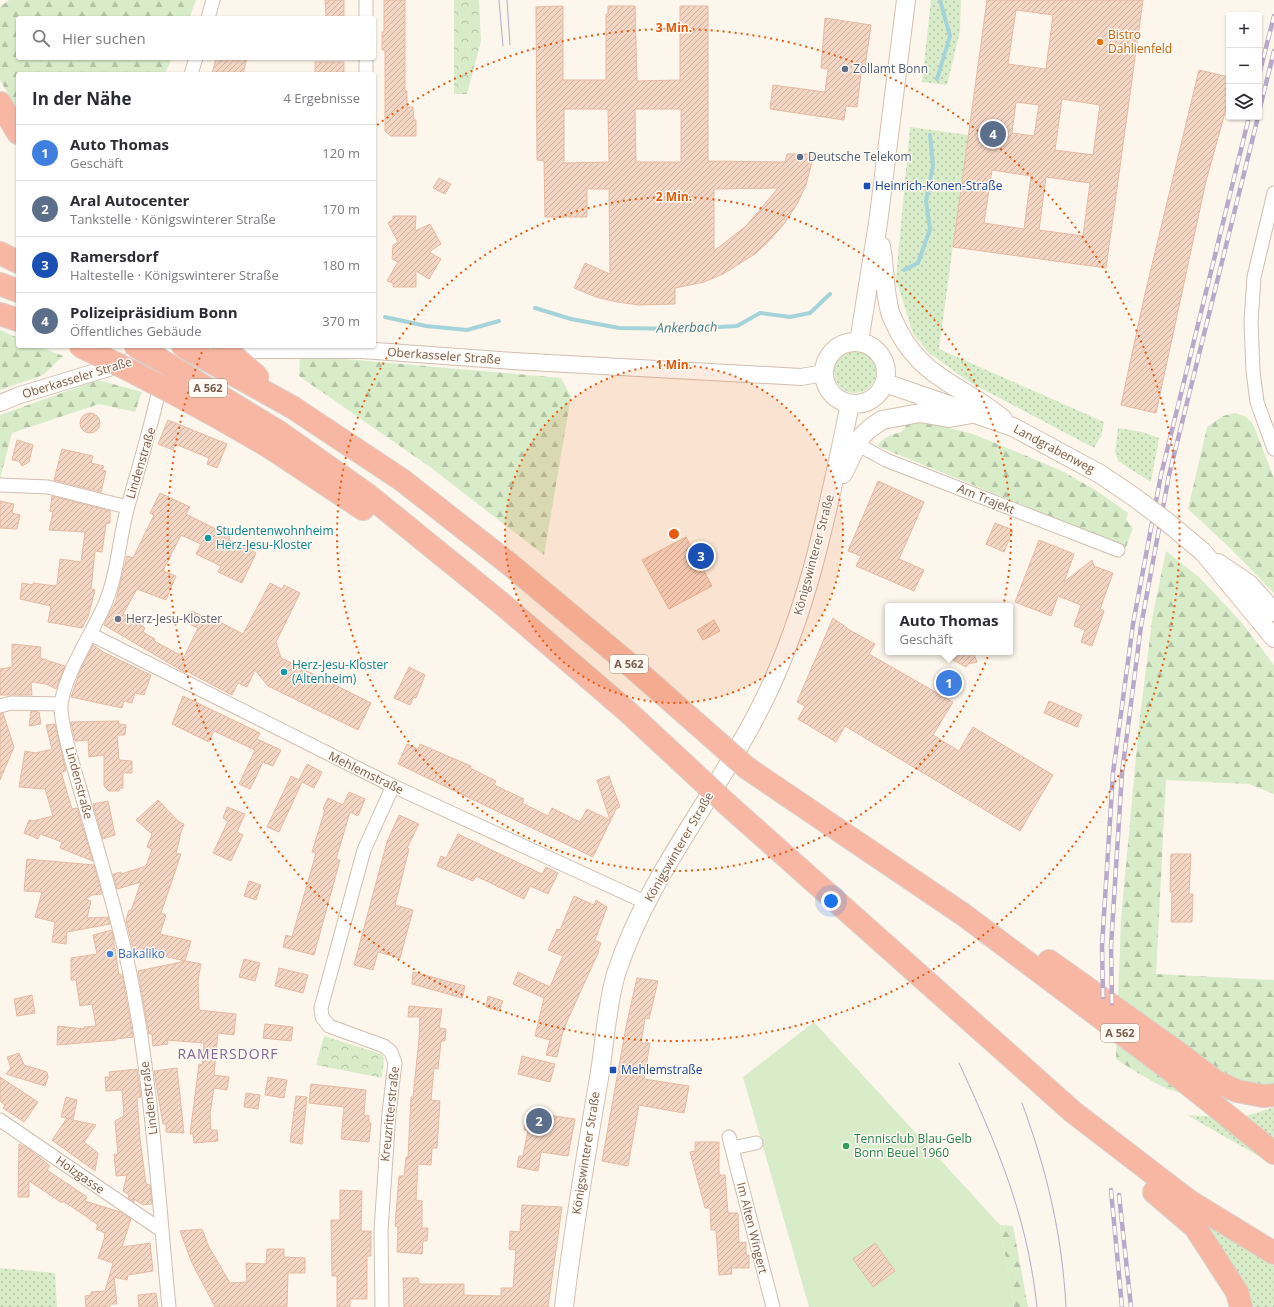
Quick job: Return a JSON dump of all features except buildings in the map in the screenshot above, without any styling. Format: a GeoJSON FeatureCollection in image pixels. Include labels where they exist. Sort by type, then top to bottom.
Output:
{"type":"FeatureCollection","features":[{"type":"Feature","properties":{"kind":"highway"},"geometry":{"type":"LineString","coordinates":[[0,103],[16,130]]}},
{"type":"Feature","properties":{"kind":"highway"},"geometry":{"type":"LineString","coordinates":[[0,253],[16,263]]}},
{"type":"Feature","properties":{"kind":"highway"},"geometry":{"type":"LineString","coordinates":[[0,259],[16,263]]}},
{"type":"Feature","properties":{"kind":"highway"},"geometry":{"type":"LineString","coordinates":[[0,284],[16,290]]}},
{"type":"Feature","properties":{"kind":"highway"},"geometry":{"type":"LineString","coordinates":[[0,314],[16,319]]}},
{"type":"Feature","properties":{"kind":"highway"},"geometry":{"type":"LineString","coordinates":[[84,348],[144,376],[217,416],[275,440]]}},
{"type":"Feature","properties":{"kind":"highway","name":"A 562"},"geometry":{"type":"LineString","coordinates":[[139,348],[160,359],[501,603],[627,711],[728,805],[1073,1112],[1189,1201],[1274,1253]]}},
{"type":"Feature","properties":{"kind":"highway","name":"A 562"},"geometry":{"type":"LineString","coordinates":[[172,348],[292,407],[402,480],[508,563],[629,664],[747,768],[964,915],[1168,1069],[1274,1153]]}},
{"type":"Feature","properties":{"kind":"highway"},"geometry":{"type":"LineString","coordinates":[[224,348],[292,407]]}},
{"type":"Feature","properties":{"kind":"highway"},"geometry":{"type":"LineString","coordinates":[[964,915],[1009,933],[1180,1054],[1214,1081],[1237,1091],[1264,1096],[1274,1095]]}},
{"type":"Feature","properties":{"kind":"highway"},"geometry":{"type":"LineString","coordinates":[[995,1044],[1093,1141],[1195,1228],[1237,1292],[1241,1307]]}},
{"type":"Feature","properties":{"kind":"main road"},"geometry":{"type":"LineString","coordinates":[[859,342],[878,223],[906,0]]}},
{"type":"Feature","properties":{"kind":"main road"},"geometry":{"type":"LineString","coordinates":[[878,223],[884,285],[890,314],[906,344],[928,369],[953,387],[984,403],[1013,427]]}},
{"type":"Feature","properties":{"kind":"main road"},"geometry":{"type":"LineString","coordinates":[[859,342],[867,344],[880,353],[886,367],[885,383],[882,390],[871,400],[865,403],[850,404],[837,398],[832,393],[828,387],[824,373],[827,358],[832,352],[844,344],[859,342]]}},
{"type":"Feature","properties":{"kind":"main road","name":"Landgrabenweg"},"geometry":{"type":"LineString","coordinates":[[885,383],[1013,427],[1100,474],[1134,497],[1203,552],[1249,584],[1274,612]]}},
{"type":"Feature","properties":{"kind":"main road","name":"Königswinterer Straße"},"geometry":{"type":"LineString","coordinates":[[564,1307],[579,1195],[601,1065],[606,1018],[616,975],[630,937],[647,903],[674,852],[746,735],[760,709],[785,653],[803,600],[829,508],[850,404]]}},
{"type":"Feature","properties":{"kind":"main road"},"geometry":{"type":"LineString","coordinates":[[829,508],[857,444],[869,429],[882,420],[920,413],[948,418],[975,414]]}},
{"type":"Feature","properties":{"kind":"main road","name":"Landgrabenweg"},"geometry":{"type":"LineString","coordinates":[[1203,552],[1274,638]]}},
{"type":"Feature","properties":{"kind":"street"},"geometry":{"type":"LineString","coordinates":[[209,16],[213,0]]}},
{"type":"Feature","properties":{"kind":"street"},"geometry":{"type":"LineString","coordinates":[[366,0],[366,16]]}},
{"type":"Feature","properties":{"kind":"street"},"geometry":{"type":"LineString","coordinates":[[192,72],[195,60]]}},
{"type":"Feature","properties":{"kind":"street"},"geometry":{"type":"LineString","coordinates":[[366,60],[366,72]]}},
{"type":"Feature","properties":{"kind":"street"},"geometry":{"type":"LineString","coordinates":[[1274,193],[1254,277],[1251,322],[1253,371],[1257,402],[1274,449]]}},
{"type":"Feature","properties":{"kind":"street","name":"Oberkasseler Straße"},"geometry":{"type":"LineString","coordinates":[[0,403],[20,395],[172,348],[362,348],[513,361],[801,377],[824,373]]}},
{"type":"Feature","properties":{"kind":"street","name":"Lindenstraße"},"geometry":{"type":"LineString","coordinates":[[169,1307],[161,1230],[156,1155],[146,1065],[128,967],[72,763],[61,704],[70,679],[90,634],[106,603],[114,575],[128,507],[152,425],[172,348]]}},
{"type":"Feature","properties":{"kind":"street","name":"Am Trajekt"},"geometry":{"type":"LineString","coordinates":[[857,444],[886,460],[1118,550]]}},
{"type":"Feature","properties":{"kind":"street"},"geometry":{"type":"LineString","coordinates":[[0,485],[48,487],[128,507]]}},
{"type":"Feature","properties":{"kind":"street","name":"Mehlemstraße"},"geometry":{"type":"LineString","coordinates":[[90,634],[393,786],[647,903]]}},
{"type":"Feature","properties":{"kind":"street"},"geometry":{"type":"LineString","coordinates":[[0,706],[11,703],[61,704]]}},
{"type":"Feature","properties":{"kind":"street","name":"Kreuzritterstraße"},"geometry":{"type":"LineString","coordinates":[[382,1307],[380,1230],[389,1113],[396,1062],[391,1052],[384,1046],[329,1026],[322,1017],[321,1008],[364,850],[393,786]]}},
{"type":"Feature","properties":{"kind":"street","name":"Holzgasse"},"geometry":{"type":"LineString","coordinates":[[0,1120],[161,1230]]}},
{"type":"Feature","properties":{"kind":"street","name":"Im Alten Wingert"},"geometry":{"type":"LineString","coordinates":[[756,1143],[731,1143],[773,1307]]}},
{"type":"Feature","properties":{"kind":"green space"},"geometry":{"type":"Polygon","coordinates":[[[9,0],[196,0],[190,16],[16,16],[16,60],[171,60],[166,72],[16,72],[16,108],[0,80],[0,7],[9,0]]]}},
{"type":"Feature","properties":{"kind":"green space"},"geometry":{"type":"Polygon","coordinates":[[[454,0],[479,0],[481,41],[467,94],[454,94],[454,0]]]}},
{"type":"Feature","properties":{"kind":"green space"},"geometry":{"type":"Polygon","coordinates":[[[931,0],[961,0],[960,31],[947,85],[922,82],[931,0]]]}},
{"type":"Feature","properties":{"kind":"green space"},"geometry":{"type":"Polygon","coordinates":[[[910,127],[968,135],[939,349],[1104,422],[1101,436],[1094,448],[971,383],[929,353],[913,334],[896,279],[910,127]]]}},
{"type":"Feature","properties":{"kind":"green space"},"geometry":{"type":"Polygon","coordinates":[[[0,330],[16,337],[16,348],[43,348],[63,356],[43,375],[0,390],[0,330]]]}},
{"type":"Feature","properties":{"kind":"green space"},"geometry":{"type":"Polygon","coordinates":[[[855,351],[870,357],[876,372],[870,387],[855,393],[840,387],[834,372],[840,357],[855,351]]]}},
{"type":"Feature","properties":{"kind":"green space"},"geometry":{"type":"Polygon","coordinates":[[[300,355],[561,378],[571,396],[544,555],[430,467],[299,376],[300,355]]]}},
{"type":"Feature","properties":{"kind":"green space"},"geometry":{"type":"Polygon","coordinates":[[[98,380],[142,392],[135,412],[99,404],[12,433],[0,479],[0,415],[98,380]]]}},
{"type":"Feature","properties":{"kind":"green space"},"geometry":{"type":"Polygon","coordinates":[[[1235,413],[1246,417],[1253,424],[1274,478],[1274,593],[1228,546],[1188,509],[1207,427],[1223,416],[1235,413]]]}},
{"type":"Feature","properties":{"kind":"green space"},"geometry":{"type":"Polygon","coordinates":[[[908,421],[930,423],[973,434],[1064,472],[1097,491],[1128,513],[1126,520],[1133,528],[1126,547],[877,446],[886,438],[903,431],[908,421]]]}},
{"type":"Feature","properties":{"kind":"green space"},"geometry":{"type":"Polygon","coordinates":[[[1118,428],[1142,432],[1159,438],[1151,482],[1118,461],[1115,452],[1118,428]]]}},
{"type":"Feature","properties":{"kind":"green space"},"geometry":{"type":"Polygon","coordinates":[[[1166,551],[1200,578],[1242,623],[1274,665],[1274,794],[1249,784],[1166,780],[1156,974],[1274,980],[1274,1089],[1231,1097],[1201,1096],[1172,1090],[1153,1082],[1116,1059],[1121,919],[1139,725],[1153,613],[1166,551]]]}},
{"type":"Feature","properties":{"kind":"green space","name":"Tennisclub Blau-Gelb Bonn Beuel 1960"},"geometry":{"type":"Polygon","coordinates":[[[814,1022],[1000,1225],[1014,1307],[809,1307],[743,1077],[814,1022]]]}},
{"type":"Feature","properties":{"kind":"green space"},"geometry":{"type":"Polygon","coordinates":[[[324,1036],[381,1054],[384,1058],[382,1078],[316,1065],[324,1036]]]}},
{"type":"Feature","properties":{"kind":"green space"},"geometry":{"type":"Polygon","coordinates":[[[1274,1107],[1274,1165],[1187,1115],[1240,1118],[1274,1107]]]}},
{"type":"Feature","properties":{"kind":"green space"},"geometry":{"type":"Polygon","coordinates":[[[1179,1206],[1274,1266],[1274,1307],[1233,1307],[1179,1206]]]}},
{"type":"Feature","properties":{"kind":"green space"},"geometry":{"type":"Polygon","coordinates":[[[1000,1225],[1013,1226],[1028,1307],[1014,1307],[1000,1225]]]}},
{"type":"Feature","properties":{"kind":"green space"},"geometry":{"type":"Polygon","coordinates":[[[0,1268],[55,1273],[57,1307],[0,1307],[0,1268]]]}},
{"type":"Feature","properties":{"kind":"waterway","name":"Ankerbach"},"geometry":{"type":"LineString","coordinates":[[937,79],[950,36],[940,0]]}},
{"type":"Feature","properties":{"kind":"waterway","name":"Ankerbach"},"geometry":{"type":"LineString","coordinates":[[904,270],[918,263],[930,229],[926,201],[933,166],[930,135]]}},
{"type":"Feature","properties":{"kind":"waterway","name":"Ankerbach"},"geometry":{"type":"LineString","coordinates":[[535,308],[571,319],[619,328],[683,329],[737,326],[760,313],[790,317],[810,313],[830,294]]}},
{"type":"Feature","properties":{"kind":"waterway","name":"Ankerbach"},"geometry":{"type":"LineString","coordinates":[[385,317],[426,326],[467,330],[499,321]]}},
{"type":"Feature","properties":{"kind":"tram line"},"geometry":{"type":"LineString","coordinates":[[499,0],[503,46]]}},
{"type":"Feature","properties":{"kind":"tram line"},"geometry":{"type":"LineString","coordinates":[[507,0],[510,45]]}},
{"type":"Feature","properties":{"kind":"tram line"},"geometry":{"type":"LineString","coordinates":[[959,1063],[998,1152],[1018,1211],[1026,1241],[1037,1307]]}},
{"type":"Feature","properties":{"kind":"tram line"},"geometry":{"type":"LineString","coordinates":[[1022,1103],[1039,1153],[1052,1203],[1061,1254],[1066,1307]]}},
{"type":"Feature","properties":{"kind":"railway"},"geometry":{"type":"LineString","coordinates":[[1262,63],[1274,16]]}},
{"type":"Feature","properties":{"kind":"railway"},"geometry":{"type":"LineString","coordinates":[[1262,100],[1274,51]]}},
{"type":"Feature","properties":{"kind":"railway"},"geometry":{"type":"LineString","coordinates":[[1103,997],[1102,946],[1113,773],[1133,624],[1161,475],[1248,120]]}},
{"type":"Feature","properties":{"kind":"railway"},"geometry":{"type":"LineString","coordinates":[[1112,1003],[1111,946],[1122,773],[1141,626],[1169,475],[1257,120]]}},
{"type":"Feature","properties":{"kind":"railway"},"geometry":{"type":"LineString","coordinates":[[1111,1190],[1122,1307]]}},
{"type":"Feature","properties":{"kind":"railway"},"geometry":{"type":"LineString","coordinates":[[1119,1195],[1131,1307]]}},
{"type":"Feature","properties":{"kind":"place","name":"Bistro Dahlienfeld"},"geometry":{"type":"Point","coordinates":[1100,42]}},
{"type":"Feature","properties":{"kind":"place","name":"Zollamt Bonn"},"geometry":{"type":"Point","coordinates":[845,69]}},
{"type":"Feature","properties":{"kind":"place","name":"Polizeipräsidium Bonn"},"geometry":{"type":"Point","coordinates":[993,134]}},
{"type":"Feature","properties":{"kind":"place","name":"Deutsche Telekom"},"geometry":{"type":"Point","coordinates":[800,157]}},
{"type":"Feature","properties":{"kind":"place","name":"Heinrich-Konen-Straße"},"geometry":{"type":"Point","coordinates":[867,186]}},
{"type":"Feature","properties":{"kind":"place","name":"Studentenwohnheim Herz-Jesu-Kloster"},"geometry":{"type":"Point","coordinates":[208,538]}},
{"type":"Feature","properties":{"kind":"place","name":"Ramersdorf"},"geometry":{"type":"Point","coordinates":[701,556]}},
{"type":"Feature","properties":{"kind":"place","name":"Herz-Jesu-Kloster"},"geometry":{"type":"Point","coordinates":[118,619]}},
{"type":"Feature","properties":{"kind":"place","name":"Herz-Jesu-Kloster (Altenheim)"},"geometry":{"type":"Point","coordinates":[284,672]}},
{"type":"Feature","properties":{"kind":"place","name":"Auto Thomas"},"geometry":{"type":"Point","coordinates":[949,683]}},
{"type":"Feature","properties":{"kind":"place","name":"Bakaliko"},"geometry":{"type":"Point","coordinates":[110,954]}},
{"type":"Feature","properties":{"kind":"place","name":"Mehlemstraße"},"geometry":{"type":"Point","coordinates":[613,1070]}},
{"type":"Feature","properties":{"kind":"place","name":"Aral Autocenter"},"geometry":{"type":"Point","coordinates":[539,1121]}},
{"type":"Feature","properties":{"kind":"place","name":"Tennisclub Blau-Gelb Bonn Beuel 1960"},"geometry":{"type":"Point","coordinates":[846,1146]}},
{"type":"Feature","properties":{"kind":"district","name":"RAMERSDORF"},"geometry":{"type":"Point","coordinates":[228,1054]}}]}
